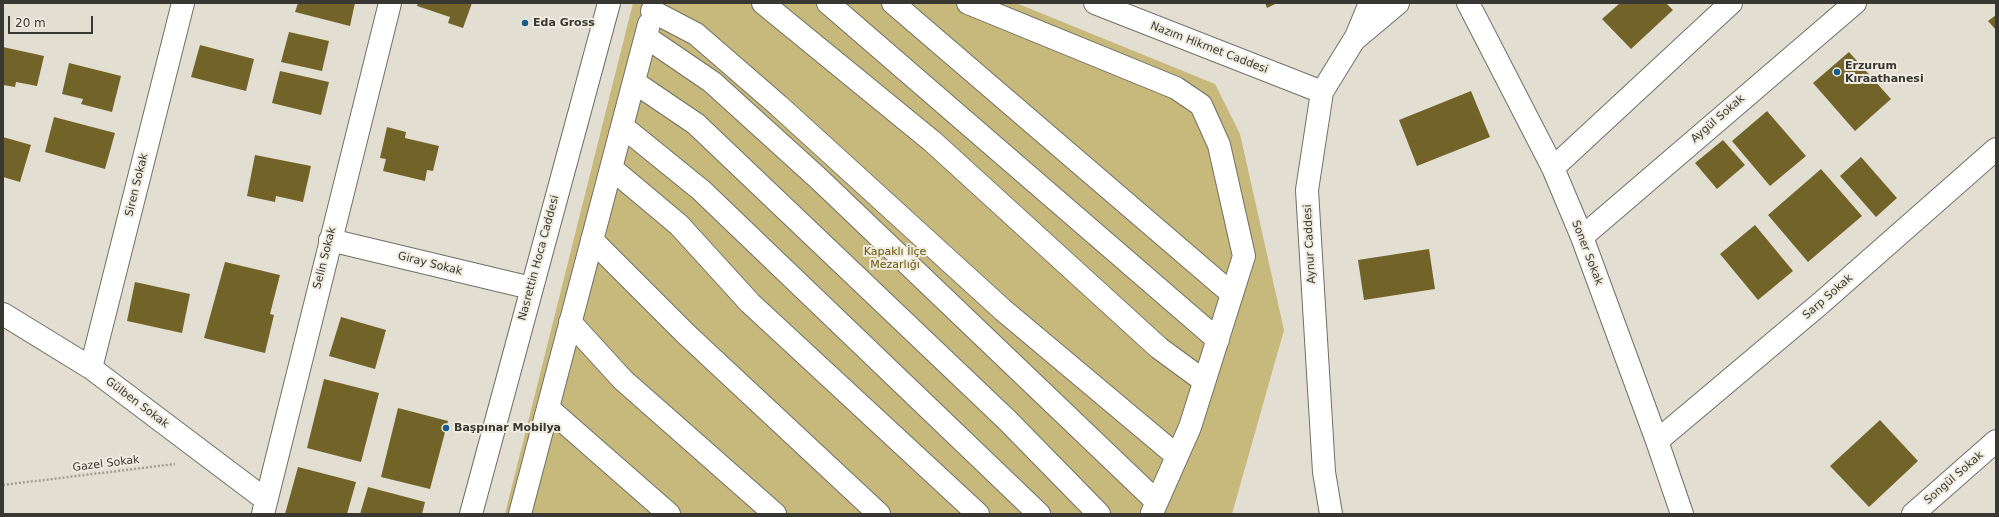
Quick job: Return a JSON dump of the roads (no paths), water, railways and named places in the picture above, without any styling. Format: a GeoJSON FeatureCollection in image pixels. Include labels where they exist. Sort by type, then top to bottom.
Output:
{"type":"FeatureCollection","features":[{"type":"Feature","properties":{"kind":"street","name":"Siren Sokak"},"geometry":{"type":"LineString","coordinates":[[91,368],[183,3]]}},
{"type":"Feature","properties":{"kind":"street","name":"Selin Sokak"},"geometry":{"type":"LineString","coordinates":[[265,507],[390,3]]}},
{"type":"Feature","properties":{"kind":"street","name":"Nasrettin Hoca Caddesi"},"geometry":{"type":"LineString","coordinates":[[471,514],[609,3]]}},
{"type":"Feature","properties":{"kind":"street"},"geometry":{"type":"LineString","coordinates":[[763,3],[933,142],[1159,348],[1204,381]]}},
{"type":"Feature","properties":{"kind":"street"},"geometry":{"type":"LineString","coordinates":[[828,3],[1218,340]]}},
{"type":"Feature","properties":{"kind":"street"},"geometry":{"type":"LineString","coordinates":[[893,3],[1232,294]]}},
{"type":"Feature","properties":{"kind":"street"},"geometry":{"type":"LineString","coordinates":[[646,37],[712,82],[796,158],[1154,508],[1190,427],[1244,256],[1219,145],[1201,105],[1176,88],[968,3]]}},
{"type":"Feature","properties":{"kind":"street","name":"Nazım Hikmet Caddesi"},"geometry":{"type":"LineString","coordinates":[[1096,3],[1322,92]]}},
{"type":"Feature","properties":{"kind":"street"},"geometry":{"type":"LineString","coordinates":[[1354,40],[1370,3]]}},
{"type":"Feature","properties":{"kind":"street","name":"Aynur Caddesi"},"geometry":{"type":"LineString","coordinates":[[1331,514],[1324,472],[1307,190],[1322,92],[1354,40],[1398,3]]}},
{"type":"Feature","properties":{"kind":"street","name":"Soner Sokak"},"geometry":{"type":"LineString","coordinates":[[1468,3],[1552,168],[1582,237],[1657,441],[1682,514]]}},
{"type":"Feature","properties":{"kind":"street"},"geometry":{"type":"LineString","coordinates":[[1552,168],[1732,3]]}},
{"type":"Feature","properties":{"kind":"street","name":"Aygül Sokak"},"geometry":{"type":"LineString","coordinates":[[1582,237],[1855,3]]}},
{"type":"Feature","properties":{"kind":"street"},"geometry":{"type":"LineString","coordinates":[[520,514],[654,7],[696,34],[779,106],[1003,310],[1177,456]]}},
{"type":"Feature","properties":{"kind":"street"},"geometry":{"type":"LineString","coordinates":[[634,82],[696,124],[1007,420],[1099,514]]}},
{"type":"Feature","properties":{"kind":"street"},"geometry":{"type":"LineString","coordinates":[[622,126],[701,190],[1039,514]]}},
{"type":"Feature","properties":{"kind":"street","name":"Sarp Sokak"},"geometry":{"type":"LineString","coordinates":[[1657,441],[1827,298],[1996,149]]}},
{"type":"Feature","properties":{"kind":"street"},"geometry":{"type":"LineString","coordinates":[[611,168],[679,224],[750,303],[978,514]]}},
{"type":"Feature","properties":{"kind":"street","name":"Giray Sokak"},"geometry":{"type":"LineString","coordinates":[[330,240],[531,288]]}},
{"type":"Feature","properties":{"kind":"street"},"geometry":{"type":"LineString","coordinates":[[592,240],[686,334],[879,514]]}},
{"type":"Feature","properties":{"kind":"street","name":"Gülben Sokak"},"geometry":{"type":"LineString","coordinates":[[3,314],[91,368],[212,459],[265,507]]}},
{"type":"Feature","properties":{"kind":"street"},"geometry":{"type":"LineString","coordinates":[[570,322],[623,380],[775,514]]}},
{"type":"Feature","properties":{"kind":"street"},"geometry":{"type":"LineString","coordinates":[[548,408],[669,514]]}},
{"type":"Feature","properties":{"kind":"street","name":"Songül Sokak"},"geometry":{"type":"LineString","coordinates":[[1913,514],[1996,441]]}},
{"type":"Feature","properties":{"kind":"place","name":"Eda Gross"},"geometry":{"type":"Point","coordinates":[525,23]}},
{"type":"Feature","properties":{"kind":"place","name":"Erzurum Kıraathanesi"},"geometry":{"type":"Point","coordinates":[1837,72]}},
{"type":"Feature","properties":{"kind":"place","name":"Başpınar Mobilya"},"geometry":{"type":"Point","coordinates":[446,428]}},
{"type":"Feature","properties":{"kind":"park label","name":"Kapaklı İlçe Mezarlığı"},"geometry":{"type":"Point","coordinates":[895,258]}}]}
